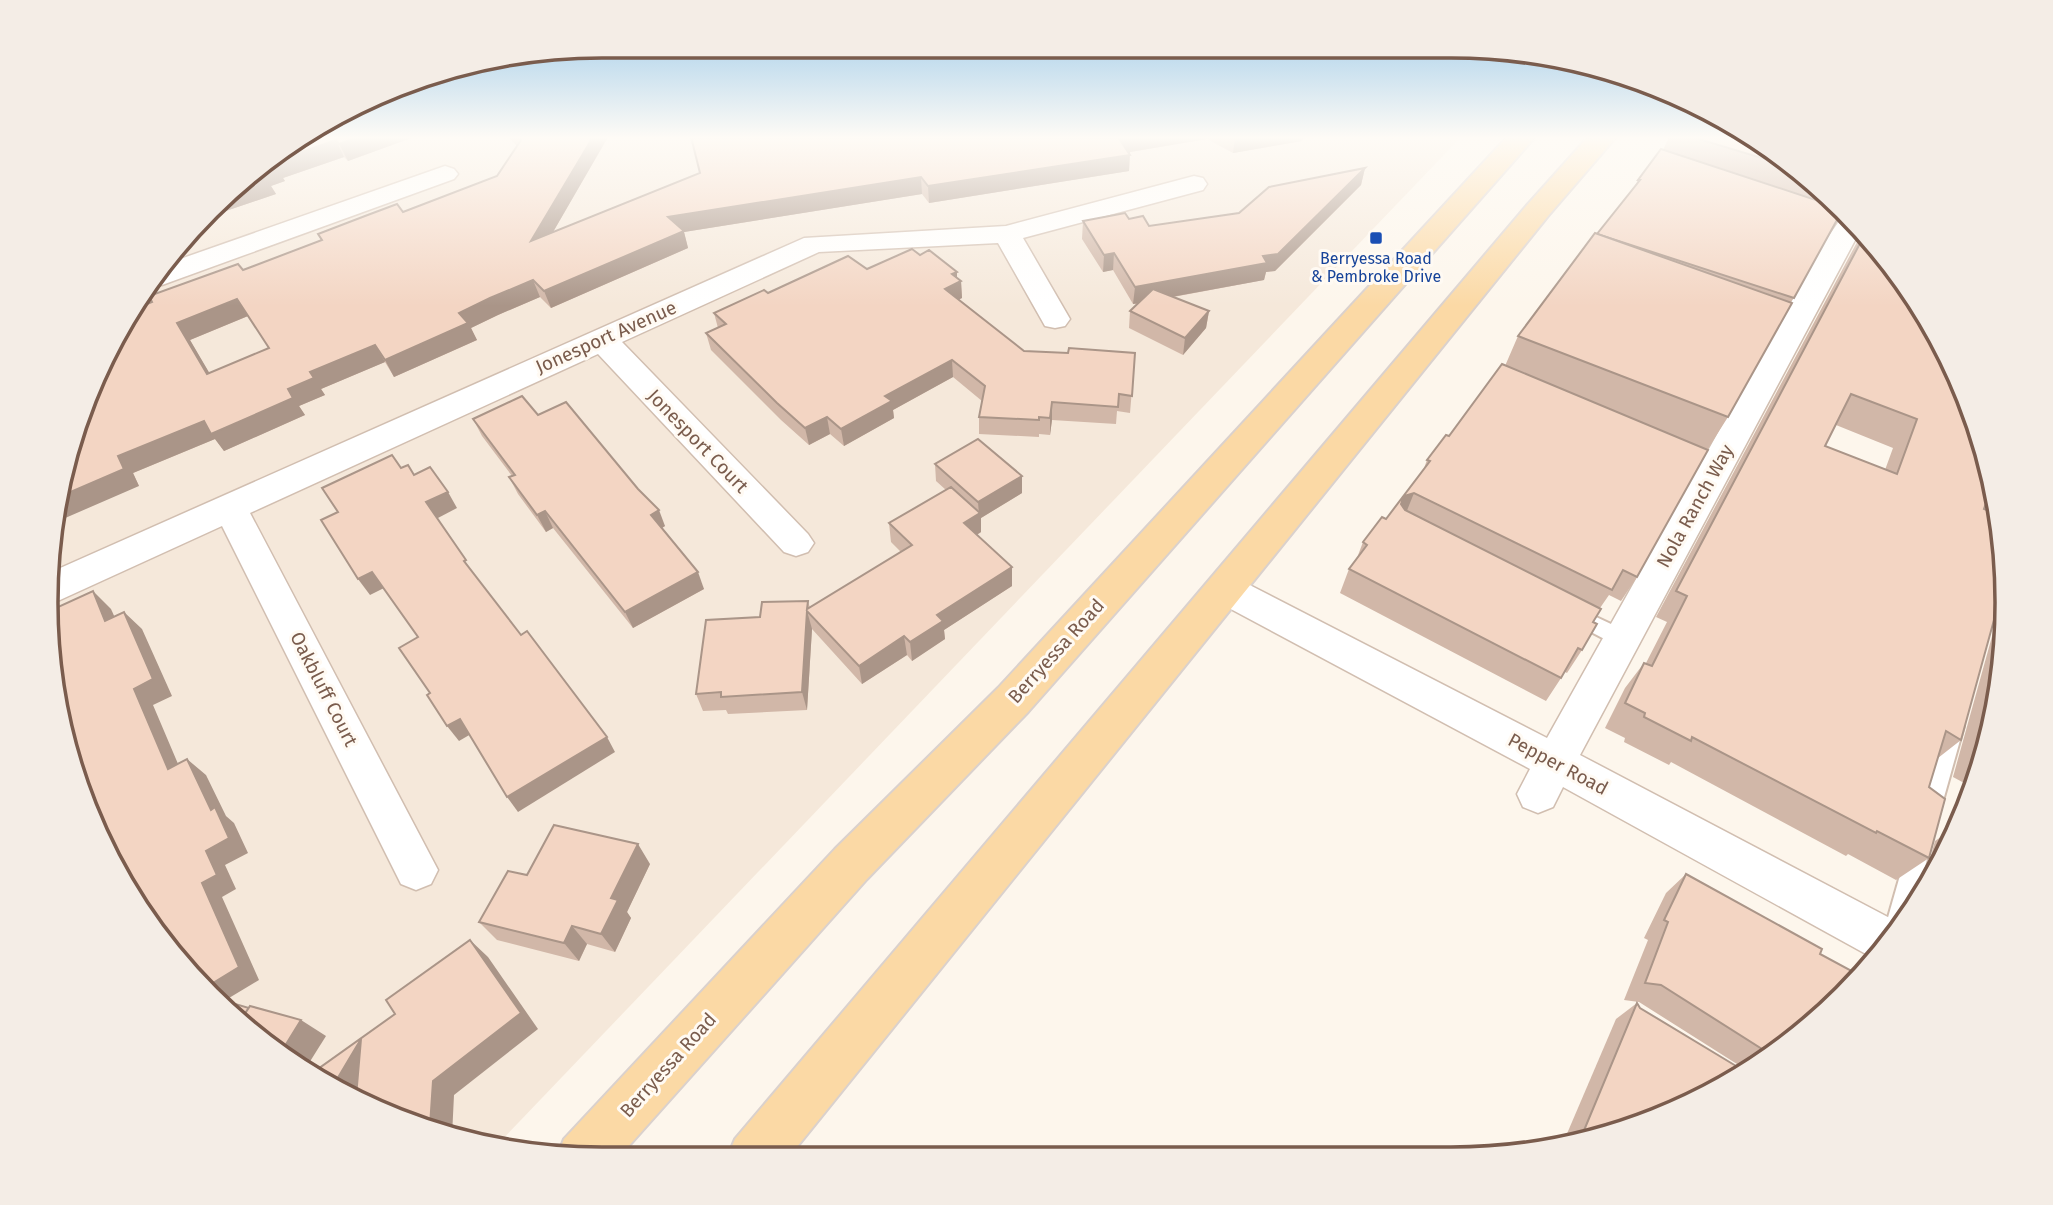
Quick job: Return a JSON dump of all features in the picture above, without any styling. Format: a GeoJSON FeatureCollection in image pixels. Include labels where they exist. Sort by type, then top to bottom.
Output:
{"type":"FeatureCollection","features":[{"type":"Feature","properties":{"kind":"main road","name":"Berryessa Road"},"geometry":{"type":"LineString","coordinates":[[593,1147],[851,864],[1013,700],[1470,193]]}},
{"type":"Feature","properties":{"kind":"main road"},"geometry":{"type":"LineString","coordinates":[[763,1147],[1553,193]]}},
{"type":"Feature","properties":{"kind":"street"},"geometry":{"type":"LineString","coordinates":[[169,273],[391,193]]}},
{"type":"Feature","properties":{"kind":"street","name":"Jonesport Avenue"},"geometry":{"type":"LineString","coordinates":[[58,585],[232,509],[814,244],[1007,234],[1159,193]]}},
{"type":"Feature","properties":{"kind":"street","name":"Nola Ranch Way"},"geometry":{"type":"LineString","coordinates":[[1547,778],[1623,639],[1707,472],[1840,232]]}},
{"type":"Feature","properties":{"kind":"street"},"geometry":{"type":"LineString","coordinates":[[1007,234],[1055,319]]}},
{"type":"Feature","properties":{"kind":"street","name":"Jonesport Court"},"geometry":{"type":"LineString","coordinates":[[601,339],[796,543]]}},
{"type":"Feature","properties":{"kind":"street","name":"Oakbluff Court"},"geometry":{"type":"LineString","coordinates":[[232,509],[416,870]]}},
{"type":"Feature","properties":{"kind":"street","name":"Pepper Road"},"geometry":{"type":"LineString","coordinates":[[1225,589],[1547,778],[1880,938]]}},
{"type":"Feature","properties":{"kind":"lane"},"geometry":{"type":"LineString","coordinates":[[1557,606],[1623,639]]}},
{"type":"Feature","properties":{"kind":"lane"},"geometry":{"type":"LineString","coordinates":[[1904,904],[1960,704]]}},
{"type":"Feature","properties":{"kind":"shaded area"},"geometry":{"type":"Polygon","coordinates":[[[243,193],[1407,193],[503,1138],[462,1129],[394,1106],[330,1074],[271,1035],[217,988],[170,934],[131,875],[114,843],[99,811],[76,743],[62,674],[59,567],[68,496],[76,462],[99,394],[131,330],[170,271],[217,217],[243,193]]]}},
{"type":"Feature","properties":{"kind":"building"},"geometry":{"type":"Polygon","coordinates":[[[452,193],[559,193],[531,241],[650,193],[818,193],[668,217],[684,231],[544,291],[533,280],[490,298],[459,313],[468,323],[385,360],[375,345],[310,372],[314,378],[288,389],[293,398],[211,434],[204,421],[118,456],[124,469],[69,493],[99,394],[131,330],[148,304],[152,302],[154,294],[238,264],[243,270],[322,240],[318,234],[397,204],[403,212],[452,193]],[[237,299],[177,323],[207,374],[269,348],[237,299]]]}},
{"type":"Feature","properties":{"kind":"building"},"geometry":{"type":"Polygon","coordinates":[[[1262,193],[1339,193],[1278,254],[1263,256],[1267,263],[1135,287],[1114,253],[1104,255],[1083,221],[1125,213],[1129,219],[1143,216],[1149,226],[1239,213],[1262,193]]]}},
{"type":"Feature","properties":{"kind":"building"},"geometry":{"type":"Polygon","coordinates":[[[1629,193],[1795,193],[1819,201],[1838,219],[1794,298],[1597,234],[1629,193]]]}},
{"type":"Feature","properties":{"kind":"building"},"geometry":{"type":"Polygon","coordinates":[[[1595,233],[1792,303],[1728,417],[1518,336],[1595,233]]]}},
{"type":"Feature","properties":{"kind":"building"},"geometry":{"type":"Polygon","coordinates":[[[1860,243],[1883,271],[1922,330],[1954,394],[1977,462],[1986,503],[1984,509],[1987,510],[1991,531],[1995,618],[1961,740],[1946,731],[1929,787],[1945,799],[1929,858],[1692,737],[1691,741],[1644,717],[1645,713],[1625,703],[1644,663],[1652,666],[1687,596],[1676,591],[1860,243]],[[1851,394],[1825,446],[1897,474],[1917,419],[1851,394]]]}},
{"type":"Feature","properties":{"kind":"building"},"geometry":{"type":"Polygon","coordinates":[[[912,249],[920,255],[929,250],[957,272],[952,274],[961,281],[945,289],[1024,351],[1068,353],[1069,348],[1135,353],[1132,396],[1119,394],[1118,407],[1052,402],[1050,418],[1039,417],[1039,420],[979,417],[985,386],[952,360],[885,396],[892,401],[841,429],[827,417],[805,428],[706,333],[726,324],[714,313],[764,290],[768,293],[848,256],[867,269],[912,249]]]}},
{"type":"Feature","properties":{"kind":"building"},"geometry":{"type":"Polygon","coordinates":[[[1153,289],[1209,311],[1185,338],[1130,311],[1153,289]]]}},
{"type":"Feature","properties":{"kind":"building"},"geometry":{"type":"Polygon","coordinates":[[[1502,364],[1708,450],[1637,577],[1623,570],[1612,590],[1414,493],[1404,496],[1401,504],[1405,510],[1601,609],[1593,622],[1597,624],[1582,650],[1578,648],[1561,678],[1349,569],[1367,545],[1363,542],[1382,517],[1386,519],[1430,461],[1427,460],[1446,435],[1449,436],[1502,364]]]}},
{"type":"Feature","properties":{"kind":"building"},"geometry":{"type":"Polygon","coordinates":[[[522,396],[538,415],[566,402],[638,489],[659,510],[651,515],[698,572],[625,612],[545,511],[537,515],[509,477],[515,475],[473,419],[522,396]]]}},
{"type":"Feature","properties":{"kind":"building"},"geometry":{"type":"Polygon","coordinates":[[[978,439],[1022,476],[978,502],[935,464],[978,439]]]}},
{"type":"Feature","properties":{"kind":"building"},"geometry":{"type":"Polygon","coordinates":[[[392,455],[401,468],[408,465],[414,475],[430,467],[448,492],[426,502],[466,560],[464,561],[521,635],[527,631],[607,737],[507,797],[460,719],[447,726],[427,695],[430,693],[399,648],[418,637],[372,572],[358,579],[321,520],[338,512],[322,488],[392,455]]]}},
{"type":"Feature","properties":{"kind":"building"},"geometry":{"type":"Polygon","coordinates":[[[951,487],[980,513],[964,523],[1012,567],[937,615],[943,621],[910,642],[904,636],[859,666],[807,611],[802,692],[721,697],[721,692],[696,694],[706,620],[760,617],[762,602],[808,601],[807,609],[912,545],[889,523],[951,487]]]}},
{"type":"Feature","properties":{"kind":"building"},"geometry":{"type":"Polygon","coordinates":[[[93,591],[105,621],[124,612],[153,679],[134,689],[168,769],[187,759],[211,810],[215,807],[229,838],[206,851],[217,875],[202,883],[239,967],[213,983],[170,934],[150,905],[131,875],[99,811],[76,743],[68,709],[62,674],[58,607],[93,591]]]}},
{"type":"Feature","properties":{"kind":"building"},"geometry":{"type":"Polygon","coordinates":[[[554,825],[638,844],[611,898],[618,900],[601,934],[572,926],[564,943],[479,922],[508,871],[527,875],[554,825]]]}},
{"type":"Feature","properties":{"kind":"building"},"geometry":{"type":"Polygon","coordinates":[[[1686,874],[1822,949],[1820,954],[1852,971],[1810,1012],[1762,1049],[1661,985],[1645,983],[1668,922],[1664,920],[1686,874]]]}},
{"type":"Feature","properties":{"kind":"building"},"geometry":{"type":"Polygon","coordinates":[[[470,940],[521,1013],[433,1081],[430,1119],[357,1088],[361,1039],[338,1078],[320,1068],[395,1014],[386,1000],[470,940]]]}},
{"type":"Feature","properties":{"kind":"building"},"geometry":{"type":"Polygon","coordinates":[[[1637,1003],[1640,1008],[1736,1066],[1659,1106],[1584,1131],[1637,1003]]]}},
{"type":"Feature","properties":{"kind":"building"},"geometry":{"type":"Polygon","coordinates":[[[234,1004],[249,1008],[245,1014],[234,1004]]]}},
{"type":"Feature","properties":{"kind":"building"},"geometry":{"type":"Polygon","coordinates":[[[250,1006],[301,1020],[286,1045],[245,1014],[250,1006]]]}},
{"type":"Feature","properties":{"kind":"place","name":"Berryessa Road & Pembroke Drive"},"geometry":{"type":"Point","coordinates":[1376,238]}}]}
